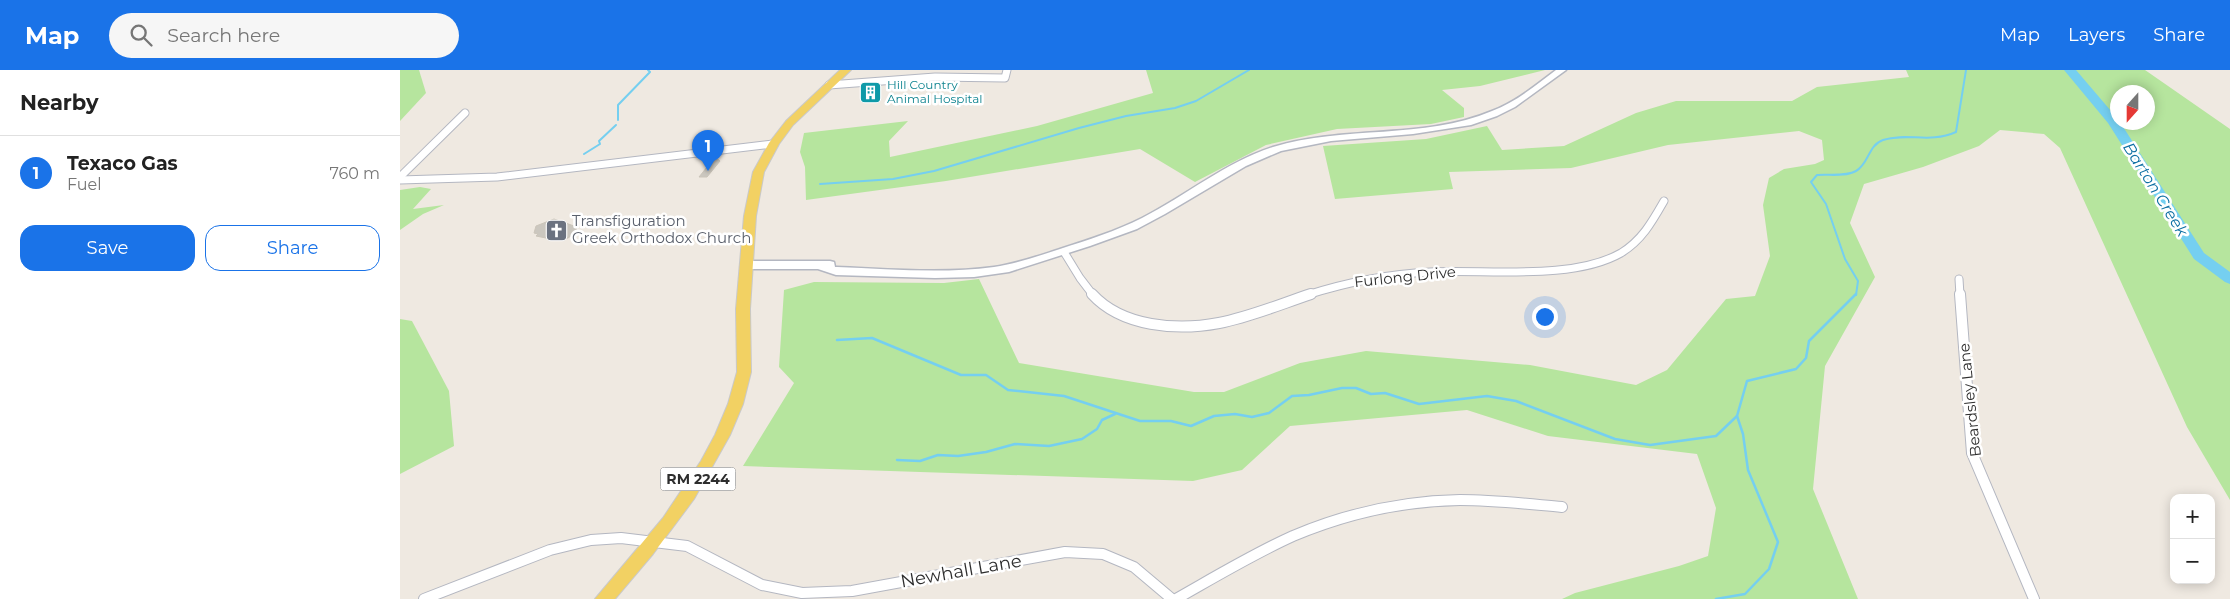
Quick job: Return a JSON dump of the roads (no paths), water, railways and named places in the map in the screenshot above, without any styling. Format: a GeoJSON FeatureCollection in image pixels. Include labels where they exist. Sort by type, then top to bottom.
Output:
{"type":"FeatureCollection","features":[{"type":"Feature","properties":{"kind":"main road","name":"RM 2244"},"geometry":{"type":"LineString","coordinates":[[604,599],[656,541],[698,478],[729,423],[744,371],[743,315],[750,198],[759,172],[773,144],[796,115],[846,70]]}},
{"type":"Feature","properties":{"kind":"street"},"geometry":{"type":"LineString","coordinates":[[829,85],[934,77],[1005,78],[1007,70]]}},
{"type":"Feature","properties":{"kind":"street"},"geometry":{"type":"LineString","coordinates":[[747,265],[823,267],[836,271],[1013,268],[1064,252],[1142,222],[1234,168],[1262,154],[1319,139],[1430,130],[1472,122],[1514,105],[1562,70]]}},
{"type":"Feature","properties":{"kind":"street"},"geometry":{"type":"LineString","coordinates":[[400,179],[465,113]]}},
{"type":"Feature","properties":{"kind":"street"},"geometry":{"type":"LineString","coordinates":[[400,179],[497,177],[773,144]]}},
{"type":"Feature","properties":{"kind":"street","name":"Furlong Drive"},"geometry":{"type":"LineString","coordinates":[[1064,252],[1089,290],[1100,302],[1111,309],[1128,317],[1160,325],[1199,325],[1218,323],[1331,287],[1381,276],[1437,272],[1540,270],[1589,264],[1619,254],[1637,241],[1664,201]]}},
{"type":"Feature","properties":{"kind":"street","name":"Beardsley Lane"},"geometry":{"type":"LineString","coordinates":[[1959,279],[1972,454],[2034,599]]}},
{"type":"Feature","properties":{"kind":"street"},"geometry":{"type":"LineString","coordinates":[[1174,599],[1271,547],[1309,530],[1380,509],[1428,502],[1479,500],[1562,508]]}},
{"type":"Feature","properties":{"kind":"street"},"geometry":{"type":"LineString","coordinates":[[424,599],[550,550],[591,540],[621,538],[656,541]]}},
{"type":"Feature","properties":{"kind":"street","name":"Newhall Lane"},"geometry":{"type":"LineString","coordinates":[[656,541],[688,546],[762,584],[781,590],[802,592],[852,591],[1065,552],[1103,554],[1134,567],[1174,599]]}},
{"type":"Feature","properties":{"kind":"waterway"},"geometry":{"type":"LineString","coordinates":[[618,120],[618,105],[650,72],[648,70]]}},
{"type":"Feature","properties":{"kind":"waterway"},"geometry":{"type":"LineString","coordinates":[[820,184],[893,179],[934,171],[1079,128],[1126,116],[1175,108],[1196,101],[1249,70]]}},
{"type":"Feature","properties":{"kind":"waterway"},"geometry":{"type":"LineString","coordinates":[[1856,295],[1858,281],[1845,259],[1826,204],[1811,182],[1817,175],[1842,175],[1856,171],[1864,164],[1874,146],[1883,140],[1901,137],[1928,138],[1956,132],[1966,70]]}},
{"type":"Feature","properties":{"kind":"waterway","name":"Barton Creek"},"geometry":{"type":"LineString","coordinates":[[2070,70],[2113,121],[2199,256],[2230,279]]}},
{"type":"Feature","properties":{"kind":"waterway"},"geometry":{"type":"LineString","coordinates":[[584,154],[600,144],[599,141],[616,125]]}},
{"type":"Feature","properties":{"kind":"waterway"},"geometry":{"type":"LineString","coordinates":[[1737,416],[1747,381],[1796,369],[1806,358],[1809,341],[1856,294]]}},
{"type":"Feature","properties":{"kind":"waterway"},"geometry":{"type":"LineString","coordinates":[[837,340],[872,338],[961,375],[986,375],[1008,390],[1064,396],[1140,421],[1171,421],[1191,426],[1214,416],[1235,414],[1252,417],[1269,413],[1292,396],[1309,395],[1342,388],[1356,388],[1371,394],[1385,393],[1419,404],[1487,396],[1516,401],[1615,439],[1650,445],[1716,436],[1737,416]]}},
{"type":"Feature","properties":{"kind":"waterway"},"geometry":{"type":"LineString","coordinates":[[897,460],[920,461],[938,455],[958,456],[986,452],[1015,444],[1049,446],[1082,439],[1097,429],[1102,420],[1115,414]]}},
{"type":"Feature","properties":{"kind":"waterway"},"geometry":{"type":"LineString","coordinates":[[1716,599],[1745,594],[1769,569],[1778,542],[1748,470],[1743,434],[1737,416]]}},
{"type":"Feature","properties":{"kind":"place","name":"Hill Country Animal Hospital"},"geometry":{"type":"Point","coordinates":[871,92]}},
{"type":"Feature","properties":{"kind":"place","name":"Texaco Gas"},"geometry":{"type":"Point","coordinates":[708,171]}},
{"type":"Feature","properties":{"kind":"place","name":"Transfiguration Greek Orthodox Church"},"geometry":{"type":"Point","coordinates":[556,230]}}]}
